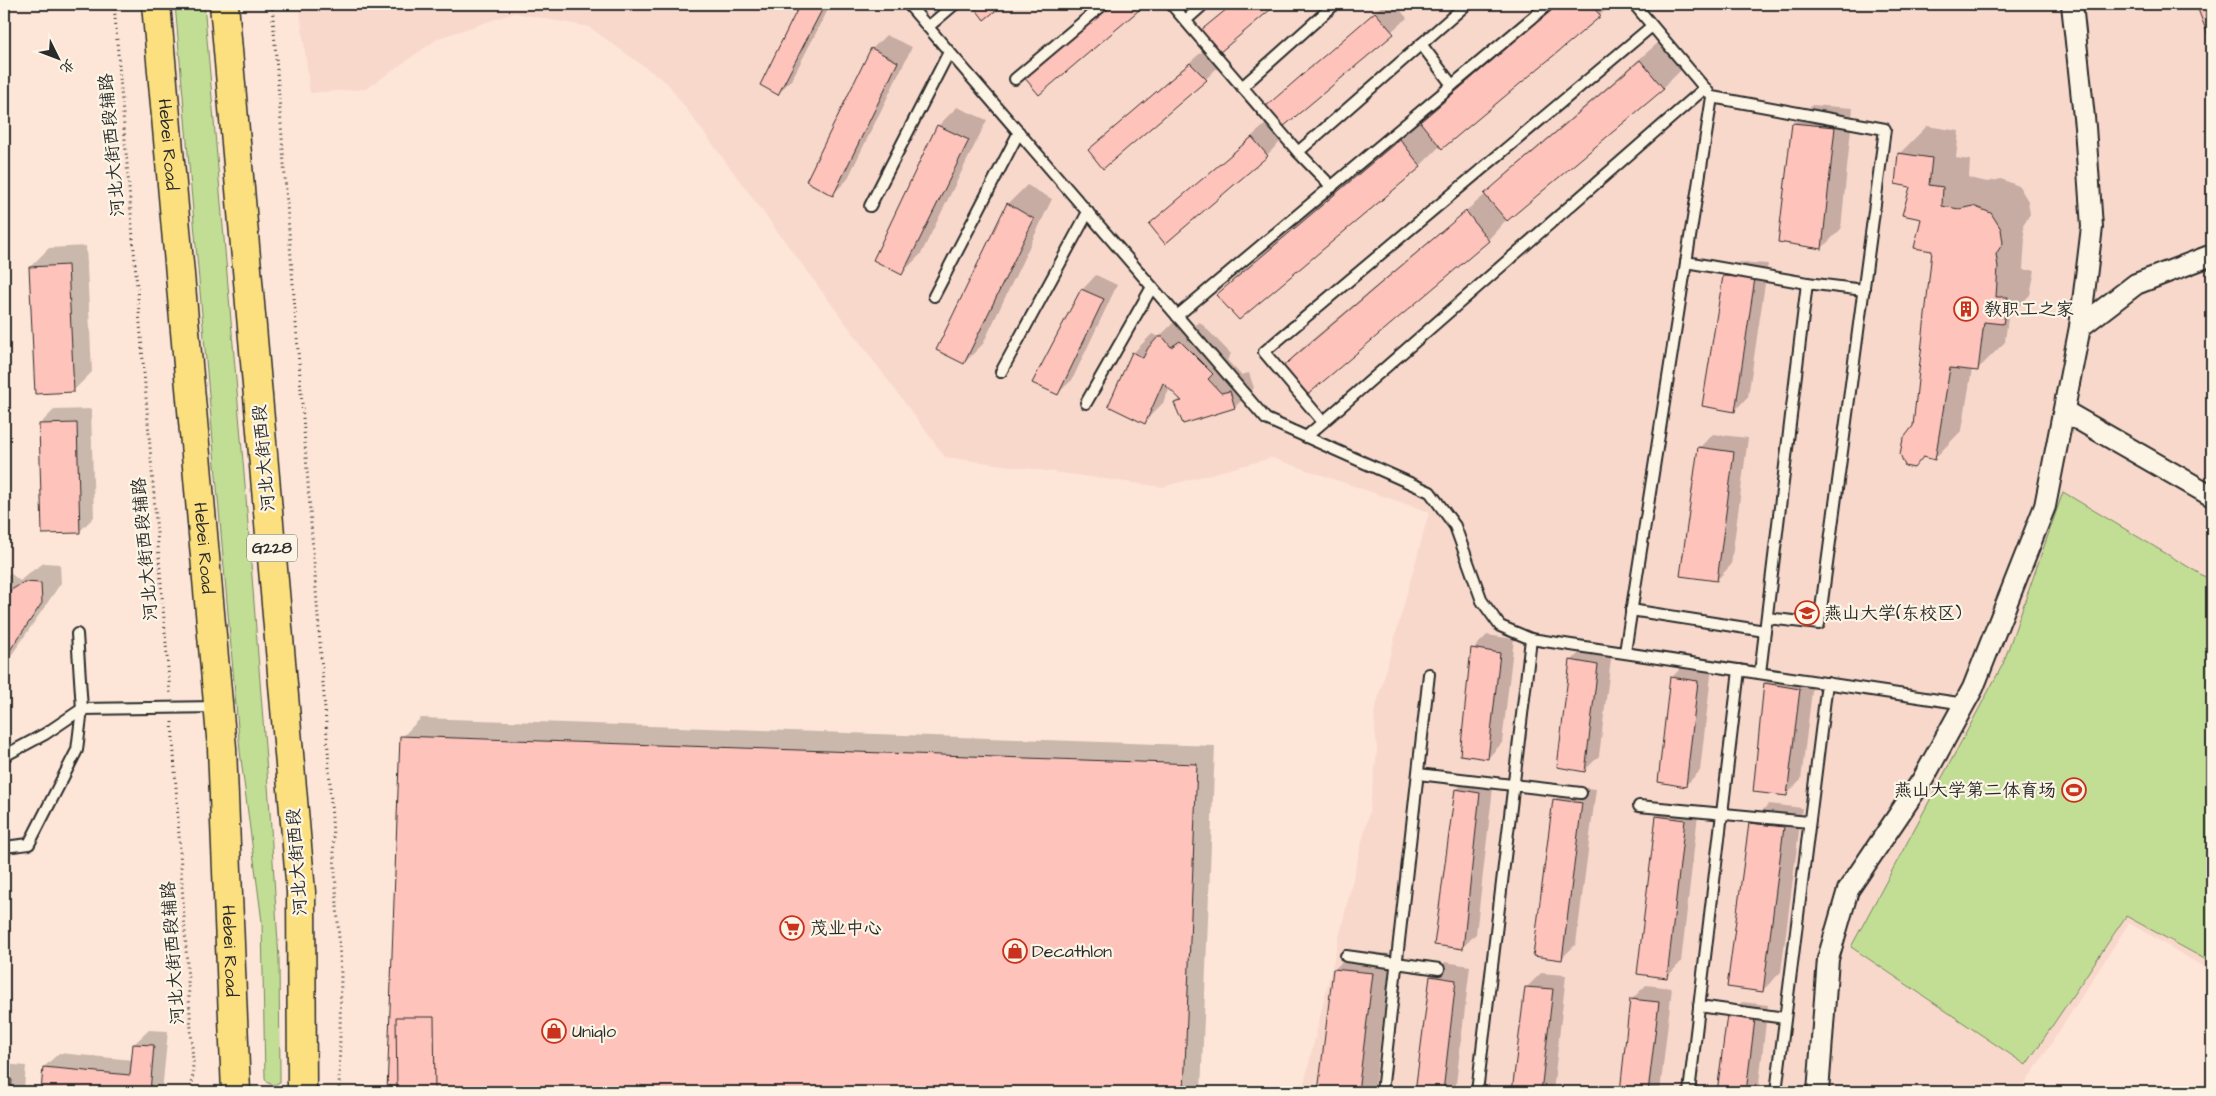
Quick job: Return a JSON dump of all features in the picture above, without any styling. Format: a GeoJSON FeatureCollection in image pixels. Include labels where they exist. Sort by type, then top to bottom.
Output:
{"type":"FeatureCollection","features":[{"type":"Feature","properties":{"kind":"highway","name":"Hebei Road"},"geometry":{"type":"LineString","coordinates":[[156,4],[219,707],[236,1092]]}},
{"type":"Feature","properties":{"kind":"highway","name":"河北大街西段"},"geometry":{"type":"LineString","coordinates":[[224,4],[301,892],[302,1092]]}},
{"type":"Feature","properties":{"kind":"street"},"geometry":{"type":"LineString","coordinates":[[1818,1092],[1828,959],[1848,890],[1923,779],[1965,704],[2045,506],[2080,327],[2092,227],[2085,127],[2072,4]]}},
{"type":"Feature","properties":{"kind":"street"},"geometry":{"type":"LineString","coordinates":[[2080,327],[2136,284],[2212,255]]}},
{"type":"Feature","properties":{"kind":"street"},"geometry":{"type":"LineString","coordinates":[[2064,411],[2212,496]]}},
{"type":"Feature","properties":{"kind":"lane"},"geometry":{"type":"LineString","coordinates":[[908,4],[1266,419],[1430,492],[1454,526],[1482,601],[1500,626],[1531,638],[1965,704]]}},
{"type":"Feature","properties":{"kind":"lane"},"geometry":{"type":"LineString","coordinates":[[928,27],[955,4]]}},
{"type":"Feature","properties":{"kind":"lane"},"geometry":{"type":"LineString","coordinates":[[1015,80],[1104,4]]}},
{"type":"Feature","properties":{"kind":"lane"},"geometry":{"type":"LineString","coordinates":[[1172,4],[1298,152],[1332,187]]}},
{"type":"Feature","properties":{"kind":"lane"},"geometry":{"type":"LineString","coordinates":[[1186,20],[1204,4]]}},
{"type":"Feature","properties":{"kind":"lane"},"geometry":{"type":"LineString","coordinates":[[1242,87],[1335,4]]}},
{"type":"Feature","properties":{"kind":"lane"},"geometry":{"type":"LineString","coordinates":[[1298,152],[1467,4]]}},
{"type":"Feature","properties":{"kind":"lane"},"geometry":{"type":"LineString","coordinates":[[1177,316],[1550,4]]}},
{"type":"Feature","properties":{"kind":"lane"},"geometry":{"type":"LineString","coordinates":[[1634,4],[1712,97],[1885,129],[1818,624],[1767,618]]}},
{"type":"Feature","properties":{"kind":"lane"},"geometry":{"type":"LineString","coordinates":[[1323,422],[1264,352],[1652,26]]}},
{"type":"Feature","properties":{"kind":"lane"},"geometry":{"type":"LineString","coordinates":[[1421,44],[1452,85]]}},
{"type":"Feature","properties":{"kind":"lane"},"geometry":{"type":"LineString","coordinates":[[870,206],[949,52]]}},
{"type":"Feature","properties":{"kind":"lane"},"geometry":{"type":"LineString","coordinates":[[1306,437],[1705,88]]}},
{"type":"Feature","properties":{"kind":"lane"},"geometry":{"type":"LineString","coordinates":[[1625,652],[1712,97]]}},
{"type":"Feature","properties":{"kind":"lane"},"geometry":{"type":"LineString","coordinates":[[934,296],[1019,132]]}},
{"type":"Feature","properties":{"kind":"lane"},"geometry":{"type":"LineString","coordinates":[[1001,372],[1088,212]]}},
{"type":"Feature","properties":{"kind":"lane"},"geometry":{"type":"LineString","coordinates":[[1686,262],[1807,283],[1864,290]]}},
{"type":"Feature","properties":{"kind":"lane"},"geometry":{"type":"LineString","coordinates":[[1760,673],[1807,283]]}},
{"type":"Feature","properties":{"kind":"lane"},"geometry":{"type":"LineString","coordinates":[[1086,403],[1152,287]]}},
{"type":"Feature","properties":{"kind":"lane"},"geometry":{"type":"LineString","coordinates":[[1632,610],[1765,631]]}},
{"type":"Feature","properties":{"kind":"lane"},"geometry":{"type":"LineString","coordinates":[[4,847],[29,844],[77,750],[82,710],[77,634]]}},
{"type":"Feature","properties":{"kind":"lane"},"geometry":{"type":"LineString","coordinates":[[1478,1092],[1531,638]]}},
{"type":"Feature","properties":{"kind":"lane"},"geometry":{"type":"LineString","coordinates":[[1689,1092],[1739,670]]}},
{"type":"Feature","properties":{"kind":"lane"},"geometry":{"type":"LineString","coordinates":[[1382,1092],[1429,674]]}},
{"type":"Feature","properties":{"kind":"lane"},"geometry":{"type":"LineString","coordinates":[[1776,1092],[1827,683]]}},
{"type":"Feature","properties":{"kind":"lane"},"geometry":{"type":"LineString","coordinates":[[4,756],[45,734],[82,710],[219,707]]}},
{"type":"Feature","properties":{"kind":"lane"},"geometry":{"type":"LineString","coordinates":[[1418,774],[1581,792]]}},
{"type":"Feature","properties":{"kind":"lane"},"geometry":{"type":"LineString","coordinates":[[1639,806],[1809,822]]}},
{"type":"Feature","properties":{"kind":"lane"},"geometry":{"type":"LineString","coordinates":[[1346,956],[1439,969]]}},
{"type":"Feature","properties":{"kind":"lane"},"geometry":{"type":"LineString","coordinates":[[1699,1006],[1785,1018]]}},
{"type":"Feature","properties":{"kind":"path","name":"河北大街西段辅路"},"geometry":{"type":"LineString","coordinates":[[114,4],[172,708],[193,1062],[192,1092]]}},
{"type":"Feature","properties":{"kind":"path"},"geometry":{"type":"LineString","coordinates":[[272,4],[328,750],[341,974],[339,1092]]}},
{"type":"Feature","properties":{"kind":"shaded area","name":"燕山大学(东校区)"},"geometry":{"type":"Polygon","coordinates":[[[299,4],[2212,4],[2212,972],[2129,923],[2020,1092],[1302,1092],[1369,812],[1377,752],[1374,714],[1429,512],[1272,458],[1162,487],[945,457],[667,83],[589,27],[514,13],[439,38],[366,89],[310,93],[299,4]]]}},
{"type":"Feature","properties":{"kind":"green space"},"geometry":{"type":"Polygon","coordinates":[[[175,4],[204,4],[245,485],[270,812],[279,960],[280,1082],[274,1085],[268,1083],[265,1078],[262,922],[240,751],[175,4]]]}},
{"type":"Feature","properties":{"kind":"green space","name":"燕山大学第二体育场"},"geometry":{"type":"Polygon","coordinates":[[[2063,492],[2212,581],[2212,963],[2126,916],[2026,1065],[1851,947],[2003,664],[2063,492]]]}},
{"type":"Feature","properties":{"kind":"building"},"geometry":{"type":"Polygon","coordinates":[[[800,4],[825,4],[778,95],[760,85],[800,4]]]}},
{"type":"Feature","properties":{"kind":"building"},"geometry":{"type":"Polygon","coordinates":[[[972,4],[1004,4],[984,20],[972,4]]]}},
{"type":"Feature","properties":{"kind":"building"},"geometry":{"type":"Polygon","coordinates":[[[1107,4],[1145,5],[1039,95],[1024,77],[1107,4]]]}},
{"type":"Feature","properties":{"kind":"building"},"geometry":{"type":"Polygon","coordinates":[[[1233,4],[1277,4],[1219,53],[1200,31],[1233,4]]]}},
{"type":"Feature","properties":{"kind":"building"},"geometry":{"type":"Polygon","coordinates":[[[1558,4],[1590,4],[1601,16],[1442,149],[1420,122],[1558,4]]]}},
{"type":"Feature","properties":{"kind":"building"},"geometry":{"type":"Polygon","coordinates":[[[2196,4],[2212,4],[2212,46],[2196,4]]]}},
{"type":"Feature","properties":{"kind":"building"},"geometry":{"type":"Polygon","coordinates":[[[1375,12],[1394,34],[1283,127],[1265,107],[1375,12]]]}},
{"type":"Feature","properties":{"kind":"building"},"geometry":{"type":"Polygon","coordinates":[[[871,48],[898,62],[833,196],[806,181],[871,48]]]}},
{"type":"Feature","properties":{"kind":"building"},"geometry":{"type":"Polygon","coordinates":[[[1640,60],[1664,89],[1507,221],[1484,194],[1640,60]]]}},
{"type":"Feature","properties":{"kind":"building"},"geometry":{"type":"Polygon","coordinates":[[[1190,63],[1207,80],[1103,169],[1088,150],[1190,63]]]}},
{"type":"Feature","properties":{"kind":"building"},"geometry":{"type":"Polygon","coordinates":[[[1792,123],[1835,127],[1822,249],[1778,242],[1792,123]]]}},
{"type":"Feature","properties":{"kind":"building"},"geometry":{"type":"Polygon","coordinates":[[[937,125],[969,140],[902,275],[873,260],[937,125]]]}},
{"type":"Feature","properties":{"kind":"building"},"geometry":{"type":"Polygon","coordinates":[[[1252,137],[1268,156],[1165,244],[1149,224],[1252,137]]]}},
{"type":"Feature","properties":{"kind":"building"},"geometry":{"type":"Polygon","coordinates":[[[1400,139],[1421,167],[1239,320],[1216,295],[1400,139]]]}},
{"type":"Feature","properties":{"kind":"building","name":"教职工之家"},"geometry":{"type":"Polygon","coordinates":[[[1898,153],[1932,158],[1929,185],[1943,187],[1942,206],[1959,209],[1973,206],[1991,213],[2001,229],[2003,243],[1996,254],[1998,267],[1996,297],[2008,297],[2003,324],[1984,322],[1978,371],[1950,368],[1935,460],[1923,457],[1914,468],[1905,466],[1900,454],[1903,439],[1913,426],[1932,251],[1914,248],[1921,219],[1902,215],[1910,187],[1895,184],[1898,153]]]}},
{"type":"Feature","properties":{"kind":"building"},"geometry":{"type":"Polygon","coordinates":[[[1007,203],[1034,219],[964,364],[936,350],[1007,203]]]}},
{"type":"Feature","properties":{"kind":"building"},"geometry":{"type":"Polygon","coordinates":[[[1466,211],[1489,241],[1306,396],[1282,367],[1466,211]]]}},
{"type":"Feature","properties":{"kind":"building"},"geometry":{"type":"Polygon","coordinates":[[[68,265],[74,392],[35,394],[29,267],[68,265]]]}},
{"type":"Feature","properties":{"kind":"building"},"geometry":{"type":"Polygon","coordinates":[[[1723,276],[1755,278],[1735,412],[1702,406],[1723,276]]]}},
{"type":"Feature","properties":{"kind":"building"},"geometry":{"type":"Polygon","coordinates":[[[1081,289],[1104,299],[1058,395],[1032,383],[1081,289]]]}},
{"type":"Feature","properties":{"kind":"building"},"geometry":{"type":"Polygon","coordinates":[[[1158,337],[1163,337],[1171,347],[1180,341],[1213,374],[1208,379],[1221,393],[1230,391],[1235,408],[1183,424],[1174,403],[1182,401],[1163,383],[1145,424],[1108,406],[1132,352],[1143,358],[1148,348],[1158,337]]]}},
{"type":"Feature","properties":{"kind":"building"},"geometry":{"type":"Polygon","coordinates":[[[77,423],[80,533],[42,534],[39,424],[77,423]]]}},
{"type":"Feature","properties":{"kind":"building"},"geometry":{"type":"Polygon","coordinates":[[[1698,447],[1734,452],[1717,581],[1680,576],[1698,447]]]}},
{"type":"Feature","properties":{"kind":"building"},"geometry":{"type":"Polygon","coordinates":[[[24,582],[41,583],[42,603],[4,659],[4,602],[8,606],[8,592],[24,582]]]}},
{"type":"Feature","properties":{"kind":"building"},"geometry":{"type":"Polygon","coordinates":[[[1471,648],[1500,653],[1488,759],[1460,755],[1471,648]]]}},
{"type":"Feature","properties":{"kind":"building"},"geometry":{"type":"Polygon","coordinates":[[[1570,660],[1598,665],[1585,772],[1557,767],[1570,660]]]}},
{"type":"Feature","properties":{"kind":"building"},"geometry":{"type":"Polygon","coordinates":[[[1670,677],[1698,681],[1686,787],[1658,782],[1670,677]]]}},
{"type":"Feature","properties":{"kind":"building"},"geometry":{"type":"Polygon","coordinates":[[[1764,683],[1800,689],[1787,796],[1753,792],[1764,683]]]}},
{"type":"Feature","properties":{"kind":"building","name":"茂业中心"},"geometry":{"type":"Polygon","coordinates":[[[400,736],[1197,764],[1184,1092],[387,1092],[400,736]]]}},
{"type":"Feature","properties":{"kind":"building"},"geometry":{"type":"Polygon","coordinates":[[[1455,789],[1480,793],[1463,949],[1434,945],[1455,789]]]}},
{"type":"Feature","properties":{"kind":"building"},"geometry":{"type":"Polygon","coordinates":[[[1553,799],[1582,803],[1562,960],[1533,956],[1553,799]]]}},
{"type":"Feature","properties":{"kind":"building"},"geometry":{"type":"Polygon","coordinates":[[[1656,816],[1685,820],[1667,978],[1637,974],[1656,816]]]}},
{"type":"Feature","properties":{"kind":"building"},"geometry":{"type":"Polygon","coordinates":[[[1749,823],[1784,827],[1763,992],[1727,987],[1749,823]]]}},
{"type":"Feature","properties":{"kind":"building"},"geometry":{"type":"Polygon","coordinates":[[[1333,969],[1373,973],[1358,1092],[1318,1092],[1333,969]]]}},
{"type":"Feature","properties":{"kind":"building"},"geometry":{"type":"Polygon","coordinates":[[[1430,976],[1456,980],[1443,1092],[1415,1092],[1430,976]]]}},
{"type":"Feature","properties":{"kind":"building"},"geometry":{"type":"Polygon","coordinates":[[[1525,987],[1553,989],[1541,1092],[1512,1092],[1525,987]]]}},
{"type":"Feature","properties":{"kind":"building"},"geometry":{"type":"Polygon","coordinates":[[[1630,999],[1659,1002],[1648,1092],[1620,1092],[1630,999]]]}},
{"type":"Feature","properties":{"kind":"building"},"geometry":{"type":"Polygon","coordinates":[[[1727,1015],[1755,1019],[1746,1092],[1717,1092],[1727,1015]]]}},
{"type":"Feature","properties":{"kind":"building"},"geometry":{"type":"Polygon","coordinates":[[[396,1017],[434,1017],[435,1092],[397,1092],[396,1017]]]}},
{"type":"Feature","properties":{"kind":"building"},"geometry":{"type":"Polygon","coordinates":[[[133,1044],[154,1045],[150,1092],[41,1092],[43,1067],[130,1075],[133,1044]]]}},
{"type":"Feature","properties":{"kind":"building"},"geometry":{"type":"Polygon","coordinates":[[[4,1079],[12,1080],[11,1092],[4,1092],[4,1079]]]}},
{"type":"Feature","properties":{"kind":"place","name":"教职工之家"},"geometry":{"type":"Point","coordinates":[1966,309]}},
{"type":"Feature","properties":{"kind":"place","name":"燕山大学(东校区)"},"geometry":{"type":"Point","coordinates":[1807,613]}},
{"type":"Feature","properties":{"kind":"place","name":"燕山大学第二体育场"},"geometry":{"type":"Point","coordinates":[2074,790]}},
{"type":"Feature","properties":{"kind":"place","name":"茂业中心"},"geometry":{"type":"Point","coordinates":[792,928]}},
{"type":"Feature","properties":{"kind":"place","name":"Decathlon"},"geometry":{"type":"Point","coordinates":[1015,951]}},
{"type":"Feature","properties":{"kind":"place","name":"Uniqlo"},"geometry":{"type":"Point","coordinates":[554,1031]}}]}
